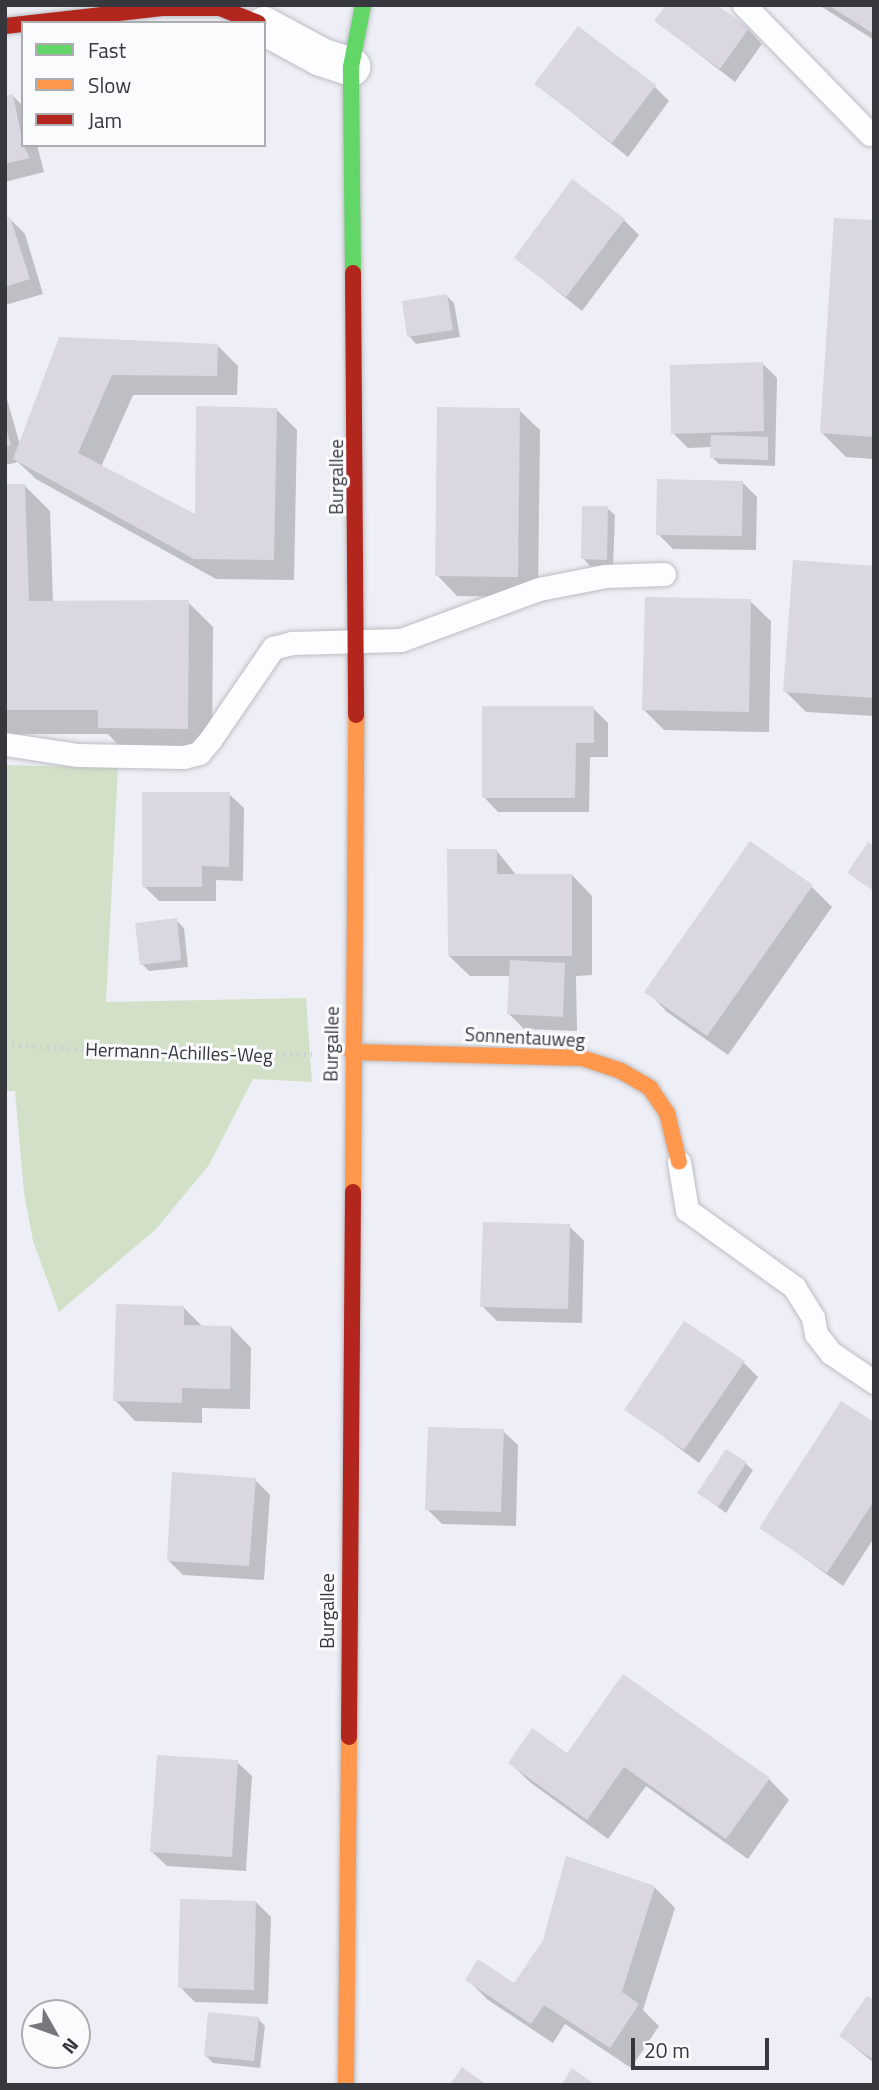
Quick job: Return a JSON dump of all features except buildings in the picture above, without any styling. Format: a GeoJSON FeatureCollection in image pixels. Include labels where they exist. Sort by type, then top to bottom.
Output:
{"type":"FeatureCollection","features":[{"type":"Feature","properties":{"kind":"street","name":"Burgallee"},"geometry":{"type":"LineString","coordinates":[[346,2085],[357,641],[351,67],[363,5]]}},
{"type":"Feature","properties":{"kind":"street"},"geometry":{"type":"LineString","coordinates":[[49,21],[162,8],[222,7],[254,21]]}},
{"type":"Feature","properties":{"kind":"street"},"geometry":{"type":"LineString","coordinates":[[266,27],[321,57],[351,67]]}},
{"type":"Feature","properties":{"kind":"street","name":"Sonnentauweg"},"geometry":{"type":"LineString","coordinates":[[352,1052],[582,1058],[621,1071],[650,1088],[667,1113],[676,1136],[679,1162]]}},
{"type":"Feature","properties":{"kind":"lane"},"geometry":{"type":"LineString","coordinates":[[744,5],[870,134]]}},
{"type":"Feature","properties":{"kind":"lane"},"geometry":{"type":"LineString","coordinates":[[5,744],[78,755],[184,757],[199,753],[210,740],[273,648],[426,635],[561,584],[664,575]]}},
{"type":"Feature","properties":{"kind":"lane"},"geometry":{"type":"LineString","coordinates":[[679,1162],[687,1210],[794,1287],[813,1318],[816,1334],[831,1353],[874,1382]]}},
{"type":"Feature","properties":{"kind":"path","name":"Hermann-Achilles-Weg"},"geometry":{"type":"LineString","coordinates":[[5,1044],[205,1055],[352,1052]]}},
{"type":"Feature","properties":{"kind":"green space"},"geometry":{"type":"Polygon","coordinates":[[[5,765],[118,768],[106,1002],[306,998],[312,1082],[253,1079],[209,1165],[156,1229],[59,1312],[33,1241],[24,1193],[15,1091],[5,1091],[5,765]]]}},
{"type":"Feature","properties":{"kind":"traffic: fast"},"geometry":{"type":"LineString","coordinates":[[353,273],[351,67],[363,5]]}},
{"type":"Feature","properties":{"kind":"traffic: slow"},"geometry":{"type":"LineString","coordinates":[[353,1192],[356,715]]}},
{"type":"Feature","properties":{"kind":"traffic: slow"},"geometry":{"type":"LineString","coordinates":[[352,1052],[582,1058],[621,1071],[650,1088],[667,1113],[679,1162]]}},
{"type":"Feature","properties":{"kind":"traffic: slow"},"geometry":{"type":"LineString","coordinates":[[346,2085],[349,1737]]}},
{"type":"Feature","properties":{"kind":"traffic: jam"},"geometry":{"type":"LineString","coordinates":[[49,21],[162,8],[220,8],[253,21]]}},
{"type":"Feature","properties":{"kind":"traffic: jam"},"geometry":{"type":"LineString","coordinates":[[5,26],[21,24]]}},
{"type":"Feature","properties":{"kind":"traffic: jam"},"geometry":{"type":"LineString","coordinates":[[353,273],[356,715]]}},
{"type":"Feature","properties":{"kind":"traffic: jam"},"geometry":{"type":"LineString","coordinates":[[349,1737],[353,1192]]}}]}
